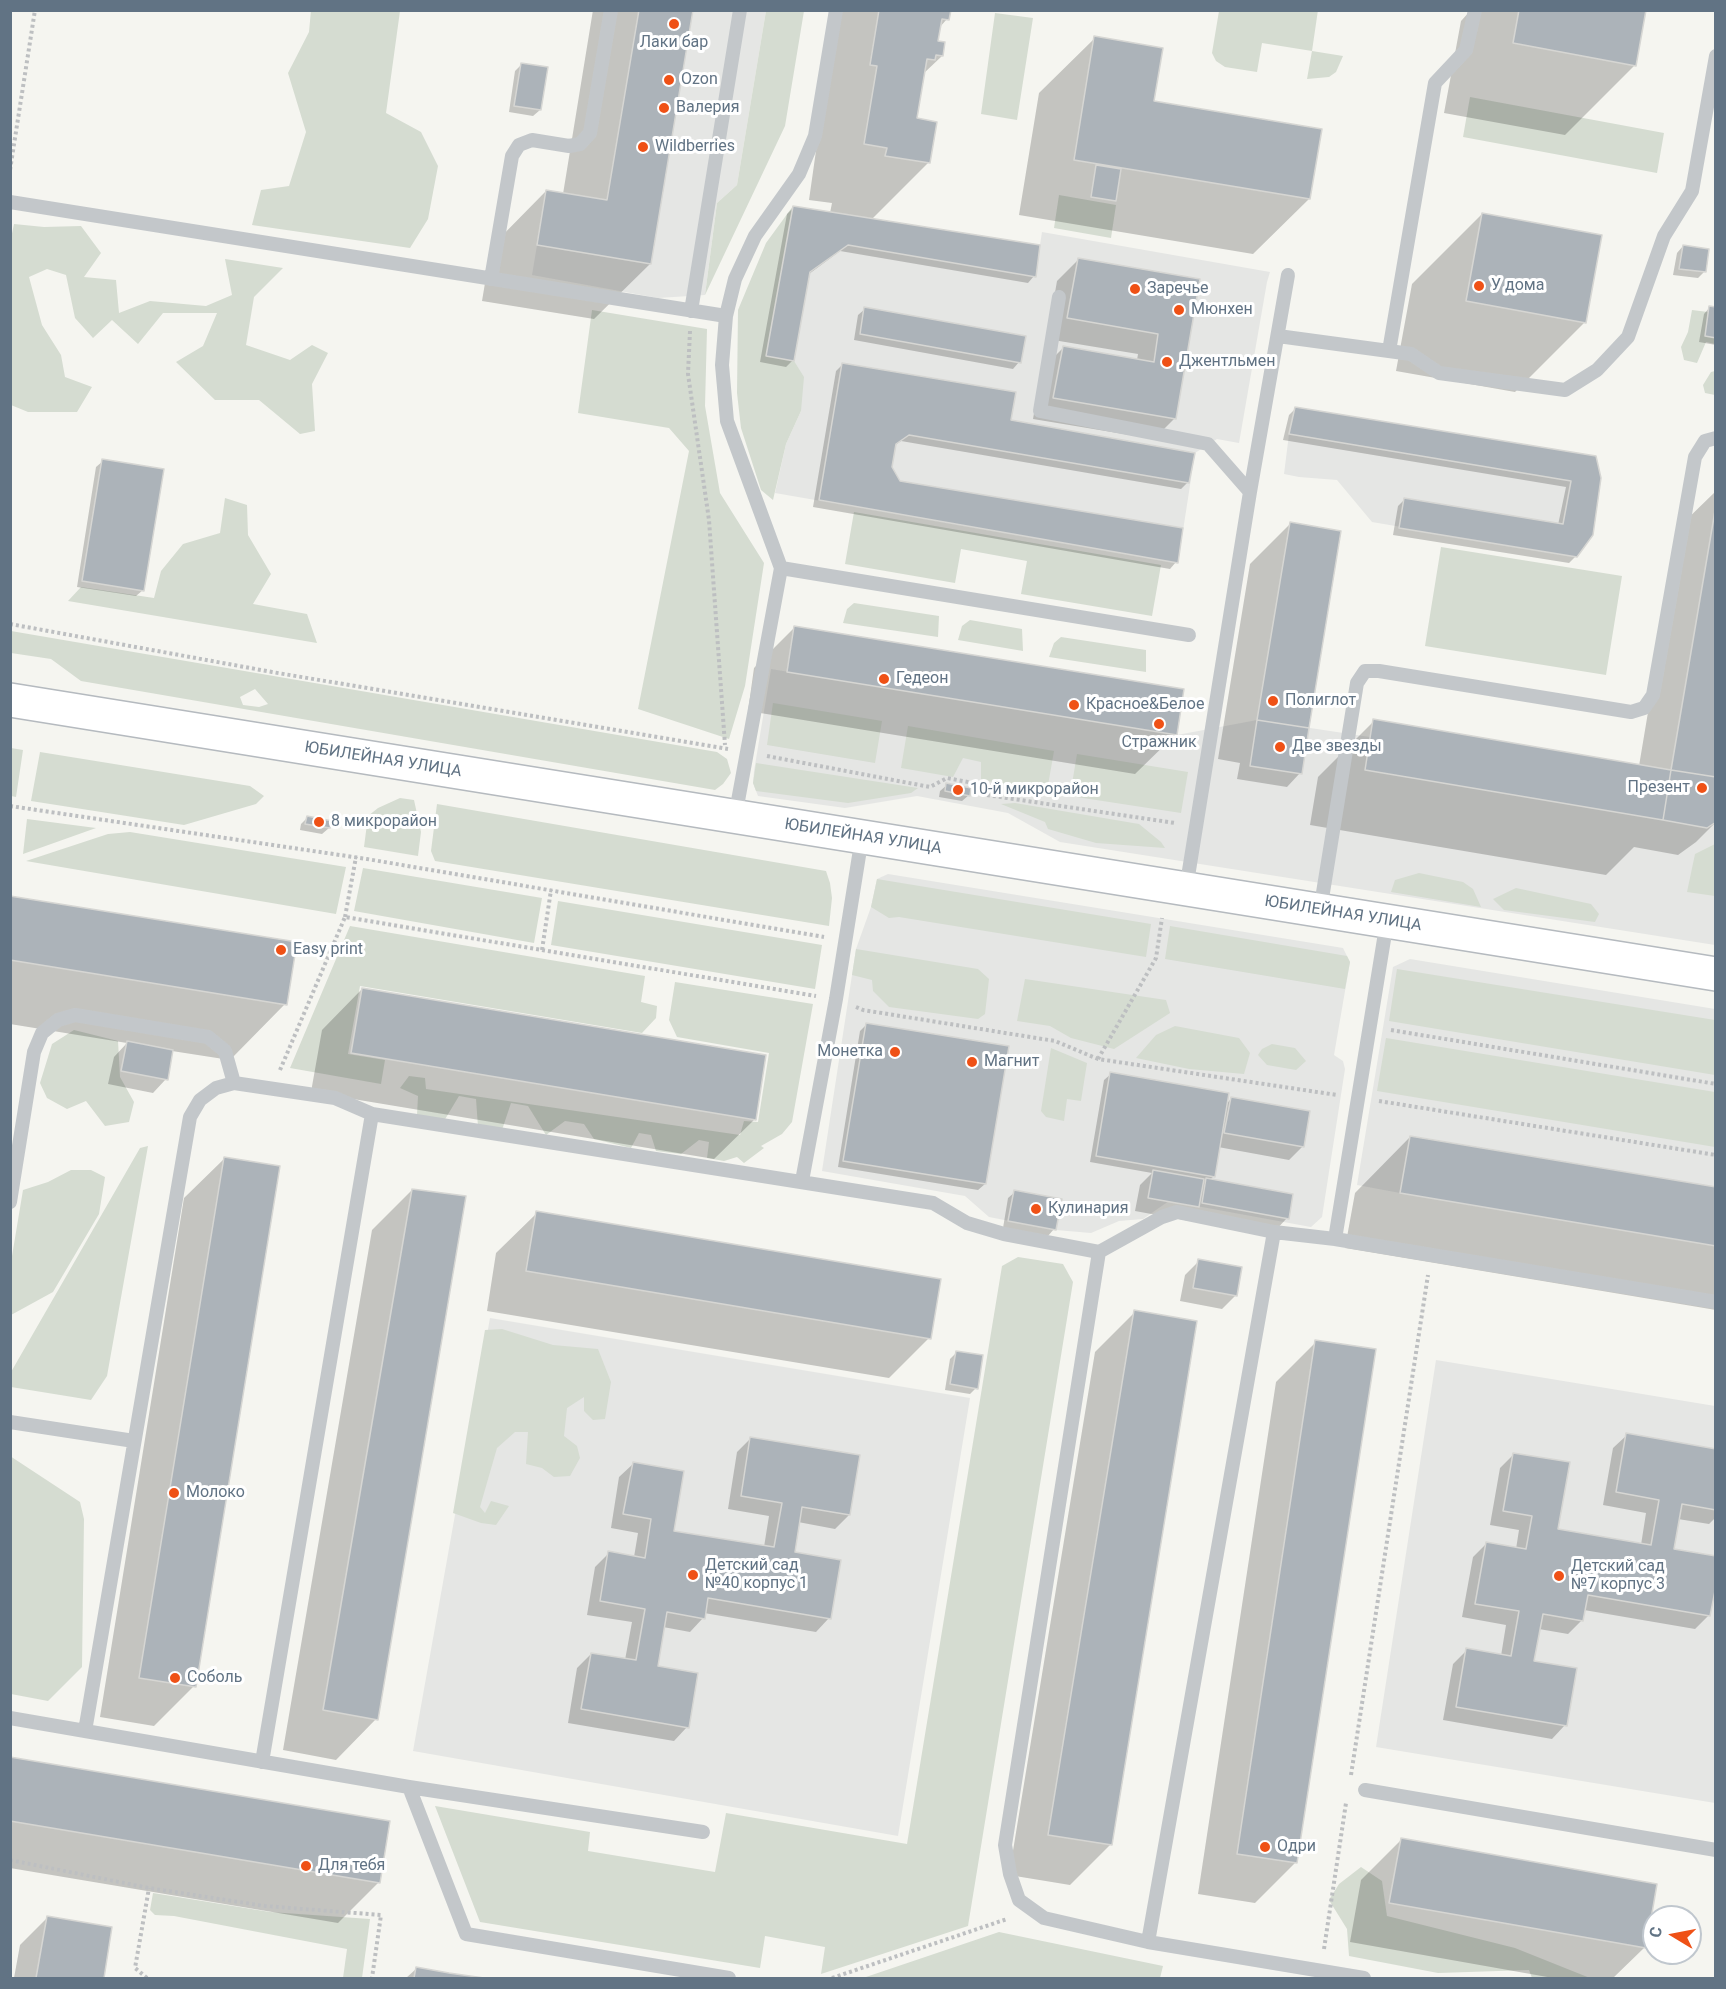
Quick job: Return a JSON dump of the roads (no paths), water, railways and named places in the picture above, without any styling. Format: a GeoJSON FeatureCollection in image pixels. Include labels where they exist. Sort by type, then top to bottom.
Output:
{"type":"FeatureCollection","features":[{"type":"Feature","properties":{"kind":"main road","name":"ЮБИЛЕЙНАЯ УЛИЦА"},"geometry":{"type":"LineString","coordinates":[[10,700],[1716,974]]}},
{"type":"Feature","properties":{"kind":"lane"},"geometry":{"type":"LineString","coordinates":[[491,279],[512,156],[519,145],[532,140],[569,146],[580,144],[590,133],[611,10]]}},
{"type":"Feature","properties":{"kind":"lane"},"geometry":{"type":"LineString","coordinates":[[691,310],[740,10]]}},
{"type":"Feature","properties":{"kind":"lane"},"geometry":{"type":"LineString","coordinates":[[735,817],[781,568],[727,422],[722,365],[726,316],[735,279],[755,236],[799,174],[814,136],[836,10]]}},
{"type":"Feature","properties":{"kind":"lane"},"geometry":{"type":"LineString","coordinates":[[1389,351],[1435,83],[1466,50],[1475,10]]}},
{"type":"Feature","properties":{"kind":"lane"},"geometry":{"type":"LineString","coordinates":[[1278,336],[1411,354],[1439,373],[1565,390],[1597,370],[1628,337],[1664,236],[1692,191],[1716,56]]}},
{"type":"Feature","properties":{"kind":"lane"},"geometry":{"type":"LineString","coordinates":[[10,202],[726,316]]}},
{"type":"Feature","properties":{"kind":"lane"},"geometry":{"type":"LineString","coordinates":[[1186,889],[1250,492],[1288,275]]}},
{"type":"Feature","properties":{"kind":"lane"},"geometry":{"type":"LineString","coordinates":[[1059,297],[1040,411],[1208,444],[1250,492]]}},
{"type":"Feature","properties":{"kind":"lane"},"geometry":{"type":"LineString","coordinates":[[1320,911],[1357,683],[1365,671],[1379,671],[1631,712],[1644,708],[1653,695],[1695,457],[1705,441],[1716,438]]}},
{"type":"Feature","properties":{"kind":"lane"},"geometry":{"type":"LineString","coordinates":[[781,568],[1189,635]]}},
{"type":"Feature","properties":{"kind":"lane"},"geometry":{"type":"LineString","coordinates":[[802,1181],[836,999],[862,837]]}},
{"type":"Feature","properties":{"kind":"lane"},"geometry":{"type":"LineString","coordinates":[[1335,1239],[1387,921]]}},
{"type":"Feature","properties":{"kind":"lane"},"geometry":{"type":"LineString","coordinates":[[10,1202],[34,1052],[42,1033],[58,1020],[75,1016],[208,1036],[225,1051],[234,1083]]}},
{"type":"Feature","properties":{"kind":"lane"},"geometry":{"type":"LineString","coordinates":[[85,1731],[189,1117],[200,1100],[216,1088],[234,1083],[335,1098],[372,1114],[933,1203],[967,1223],[1004,1234],[1099,1252],[1162,1217],[1177,1212],[1274,1232],[1335,1239],[1716,1302]]}},
{"type":"Feature","properties":{"kind":"lane"},"geometry":{"type":"LineString","coordinates":[[262,1762],[372,1114]]}},
{"type":"Feature","properties":{"kind":"lane"},"geometry":{"type":"LineString","coordinates":[[1148,1942],[1274,1232]]}},
{"type":"Feature","properties":{"kind":"lane"},"geometry":{"type":"LineString","coordinates":[[1099,1252],[1005,1845],[1010,1874],[1019,1900],[1044,1918],[1148,1942],[1364,1978]]}},
{"type":"Feature","properties":{"kind":"lane"},"geometry":{"type":"LineString","coordinates":[[10,1422],[134,1441]]}},
{"type":"Feature","properties":{"kind":"lane"},"geometry":{"type":"LineString","coordinates":[[10,1718],[410,1787],[703,1832]]}},
{"type":"Feature","properties":{"kind":"lane"},"geometry":{"type":"LineString","coordinates":[[410,1787],[466,1934],[729,1978]]}},
{"type":"Feature","properties":{"kind":"lane"},"geometry":{"type":"LineString","coordinates":[[1365,1790],[1716,1850]]}},
{"type":"Feature","properties":{"kind":"place","name":"Лаки бар"},"geometry":{"type":"Point","coordinates":[674,24]}},
{"type":"Feature","properties":{"kind":"place","name":"Ozon"},"geometry":{"type":"Point","coordinates":[669,80]}},
{"type":"Feature","properties":{"kind":"place","name":"Валерия"},"geometry":{"type":"Point","coordinates":[664,108]}},
{"type":"Feature","properties":{"kind":"place","name":"Wildberries"},"geometry":{"type":"Point","coordinates":[643,147]}},
{"type":"Feature","properties":{"kind":"place","name":"У дома"},"geometry":{"type":"Point","coordinates":[1479,286]}},
{"type":"Feature","properties":{"kind":"place","name":"Заречье"},"geometry":{"type":"Point","coordinates":[1135,289]}},
{"type":"Feature","properties":{"kind":"place","name":"Мюнхен"},"geometry":{"type":"Point","coordinates":[1179,310]}},
{"type":"Feature","properties":{"kind":"place","name":"Джентльмен"},"geometry":{"type":"Point","coordinates":[1167,362]}},
{"type":"Feature","properties":{"kind":"place","name":"Гедеон"},"geometry":{"type":"Point","coordinates":[884,679]}},
{"type":"Feature","properties":{"kind":"place","name":"Полиглот"},"geometry":{"type":"Point","coordinates":[1273,701]}},
{"type":"Feature","properties":{"kind":"place","name":"Красное&Белое"},"geometry":{"type":"Point","coordinates":[1074,705]}},
{"type":"Feature","properties":{"kind":"place","name":"Стражник"},"geometry":{"type":"Point","coordinates":[1159,724]}},
{"type":"Feature","properties":{"kind":"place","name":"Две звезды"},"geometry":{"type":"Point","coordinates":[1280,747]}},
{"type":"Feature","properties":{"kind":"place","name":"Презент"},"geometry":{"type":"Point","coordinates":[1702,788]}},
{"type":"Feature","properties":{"kind":"place","name":"10-й микрорайон"},"geometry":{"type":"Point","coordinates":[958,790]}},
{"type":"Feature","properties":{"kind":"place","name":"8 микрорайон"},"geometry":{"type":"Point","coordinates":[319,822]}},
{"type":"Feature","properties":{"kind":"place","name":"Easy print"},"geometry":{"type":"Point","coordinates":[281,950]}},
{"type":"Feature","properties":{"kind":"place","name":"Монетка"},"geometry":{"type":"Point","coordinates":[895,1052]}},
{"type":"Feature","properties":{"kind":"place","name":"Магнит"},"geometry":{"type":"Point","coordinates":[972,1062]}},
{"type":"Feature","properties":{"kind":"place","name":"Кулинария"},"geometry":{"type":"Point","coordinates":[1036,1209]}},
{"type":"Feature","properties":{"kind":"place","name":"Молоко"},"geometry":{"type":"Point","coordinates":[174,1493]}},
{"type":"Feature","properties":{"kind":"place","name":"Детский сад №40 корпус 1"},"geometry":{"type":"Point","coordinates":[693,1575]}},
{"type":"Feature","properties":{"kind":"place","name":"Детский сад №7 корпус 3"},"geometry":{"type":"Point","coordinates":[1559,1576]}},
{"type":"Feature","properties":{"kind":"place","name":"Соболь"},"geometry":{"type":"Point","coordinates":[175,1678]}},
{"type":"Feature","properties":{"kind":"place","name":"Одри"},"geometry":{"type":"Point","coordinates":[1265,1847]}},
{"type":"Feature","properties":{"kind":"place","name":"Для тебя"},"geometry":{"type":"Point","coordinates":[306,1866]}}]}
